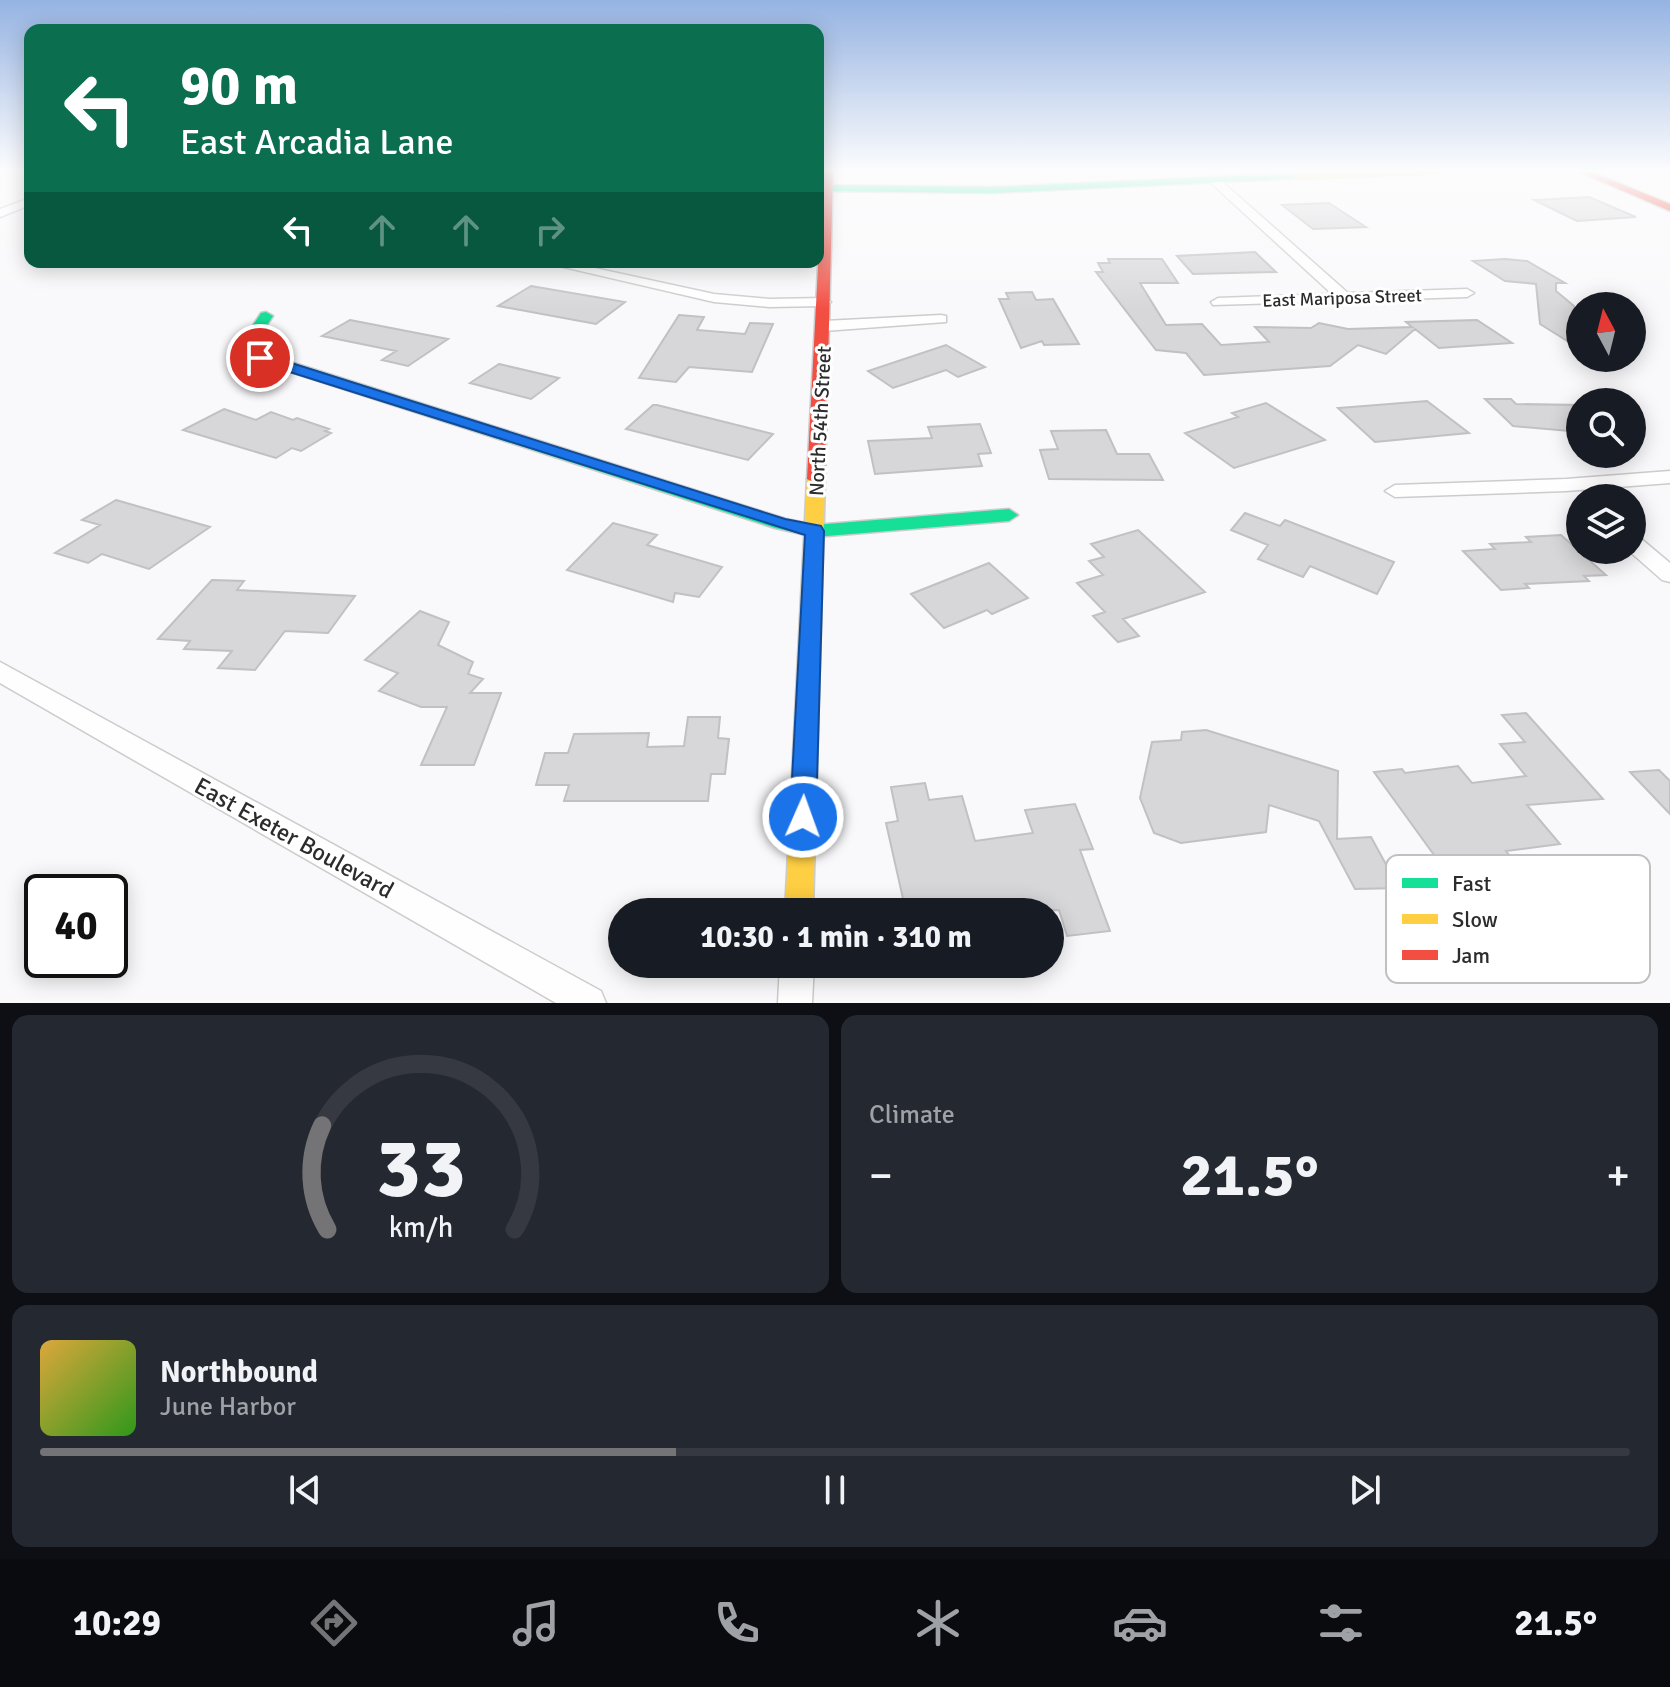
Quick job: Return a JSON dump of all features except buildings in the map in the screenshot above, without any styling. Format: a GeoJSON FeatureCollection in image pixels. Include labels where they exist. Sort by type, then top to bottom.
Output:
{"type":"FeatureCollection","features":[{"type":"Feature","properties":{"kind":"street","name":"North 54th Street"},"geometry":{"type":"LineString","coordinates":[[800,898],[824,326],[825,217]]}},
{"type":"Feature","properties":{"kind":"street"},"geometry":{"type":"LineString","coordinates":[[1255,217],[1343,296]]}},
{"type":"Feature","properties":{"kind":"street"},"geometry":{"type":"LineString","coordinates":[[576,268],[714,298],[753,302],[824,302]]}},
{"type":"Feature","properties":{"kind":"street","name":"East Mariposa Street"},"geometry":{"type":"LineString","coordinates":[[1218,302],[1467,293]]}},
{"type":"Feature","properties":{"kind":"street"},"geometry":{"type":"LineString","coordinates":[[266,316],[247,345],[249,354],[767,519],[815,531],[1009,515]]}},
{"type":"Feature","properties":{"kind":"street"},"geometry":{"type":"LineString","coordinates":[[824,326],[941,319]]}},
{"type":"Feature","properties":{"kind":"street"},"geometry":{"type":"LineString","coordinates":[[1625,484],[1670,477]]}},
{"type":"Feature","properties":{"kind":"street"},"geometry":{"type":"LineString","coordinates":[[1395,491],[1566,492]]}},
{"type":"Feature","properties":{"kind":"street"},"geometry":{"type":"LineString","coordinates":[[1646,554],[1670,575]]}},
{"type":"Feature","properties":{"kind":"street","name":"East Exeter Boulevard"},"geometry":{"type":"LineString","coordinates":[[0,671],[589,1003]]}},
{"type":"Feature","properties":{"kind":"street"},"geometry":{"type":"LineString","coordinates":[[795,1003],[796,978]]}},
{"type":"Feature","properties":{"kind":"traffic: fast"},"geometry":{"type":"LineString","coordinates":[[266,316],[247,345],[249,354],[782,524],[815,531],[1009,515]]}},
{"type":"Feature","properties":{"kind":"traffic: slow"},"geometry":{"type":"LineString","coordinates":[[800,898],[816,479]]}},
{"type":"Feature","properties":{"kind":"traffic: jam"},"geometry":{"type":"LineString","coordinates":[[816,479],[826,217]]}},
{"type":"Feature","properties":{"kind":"route"},"geometry":{"type":"LineString","coordinates":[[260,358],[782,524],[815,531],[803,817]]}}]}
